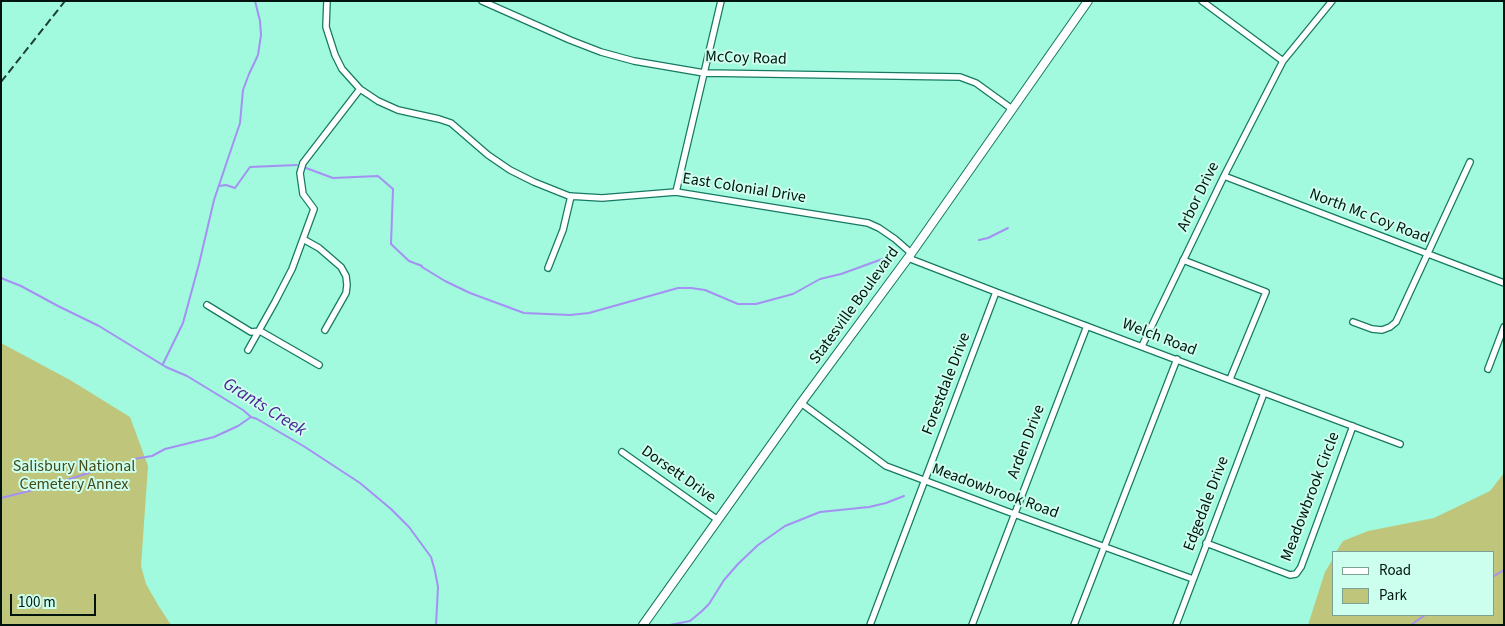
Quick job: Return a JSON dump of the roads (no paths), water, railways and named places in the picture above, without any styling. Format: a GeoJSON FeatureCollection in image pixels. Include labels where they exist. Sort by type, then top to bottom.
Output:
{"type":"FeatureCollection","features":[{"type":"Feature","properties":{"kind":"main road","name":"Statesville Boulevard"},"geometry":{"type":"LineString","coordinates":[[643,625],[909,255],[1088,1]]}},
{"type":"Feature","properties":{"kind":"street","name":"East Colonial Drive"},"geometry":{"type":"LineString","coordinates":[[327,1],[325,12],[326,27],[335,55],[342,69],[360,89],[378,101],[398,110],[439,119],[451,124],[510,170],[534,182],[571,196],[602,198],[676,192],[868,223],[879,228],[894,239],[909,255]]}},
{"type":"Feature","properties":{"kind":"street","name":"McCoy Road"},"geometry":{"type":"LineString","coordinates":[[482,1],[570,40],[601,52],[634,61],[704,72],[960,77],[976,83],[1012,109]]}},
{"type":"Feature","properties":{"kind":"street"},"geometry":{"type":"LineString","coordinates":[[676,192],[721,1]]}},
{"type":"Feature","properties":{"kind":"street"},"geometry":{"type":"LineString","coordinates":[[1202,1],[1284,61]]}},
{"type":"Feature","properties":{"kind":"street","name":"Arbor Drive"},"geometry":{"type":"LineString","coordinates":[[1142,346],[1182,260],[1284,61],[1332,1]]}},
{"type":"Feature","properties":{"kind":"street"},"geometry":{"type":"LineString","coordinates":[[248,350],[292,269],[314,209],[303,194],[300,173],[302,163],[360,89]]}},
{"type":"Feature","properties":{"kind":"street"},"geometry":{"type":"LineString","coordinates":[[1353,322],[1372,329],[1382,330],[1396,322],[1470,162]]}},
{"type":"Feature","properties":{"kind":"street","name":"North Mc Coy Road"},"geometry":{"type":"LineString","coordinates":[[1224,176],[1504,283]]}},
{"type":"Feature","properties":{"kind":"street"},"geometry":{"type":"LineString","coordinates":[[548,268],[562,230],[571,196]]}},
{"type":"Feature","properties":{"kind":"street"},"geometry":{"type":"LineString","coordinates":[[303,239],[319,248],[341,267],[346,276],[346,294],[325,330]]}},
{"type":"Feature","properties":{"kind":"street","name":"Welch Road"},"geometry":{"type":"LineString","coordinates":[[909,255],[996,292],[1400,444]]}},
{"type":"Feature","properties":{"kind":"street"},"geometry":{"type":"LineString","coordinates":[[1182,260],[1266,292],[1230,379]]}},
{"type":"Feature","properties":{"kind":"street","name":"Forestdale Drive"},"geometry":{"type":"LineString","coordinates":[[870,625],[996,292]]}},
{"type":"Feature","properties":{"kind":"street"},"geometry":{"type":"LineString","coordinates":[[207,305],[251,332],[260,331],[319,365]]}},
{"type":"Feature","properties":{"kind":"street","name":"Arden Drive"},"geometry":{"type":"LineString","coordinates":[[972,625],[1088,326]]}},
{"type":"Feature","properties":{"kind":"street"},"geometry":{"type":"LineString","coordinates":[[1488,369],[1504,327]]}},
{"type":"Feature","properties":{"kind":"street"},"geometry":{"type":"LineString","coordinates":[[1074,625],[1176,359]]}},
{"type":"Feature","properties":{"kind":"street","name":"Edgedale Drive"},"geometry":{"type":"LineString","coordinates":[[1176,625],[1264,393]]}},
{"type":"Feature","properties":{"kind":"street","name":"Meadowbrook Road"},"geometry":{"type":"LineString","coordinates":[[801,403],[886,466],[1193,579]]}},
{"type":"Feature","properties":{"kind":"street","name":"Meadowbrook Circle"},"geometry":{"type":"LineString","coordinates":[[1206,543],[1290,575],[1296,574],[1301,567],[1353,426]]}},
{"type":"Feature","properties":{"kind":"street","name":"Dorsett Drive"},"geometry":{"type":"LineString","coordinates":[[622,452],[718,520]]}},
{"type":"Feature","properties":{"kind":"waterway"},"geometry":{"type":"LineString","coordinates":[[163,364],[183,323],[214,200],[240,123],[243,90],[258,55],[261,35],[255,1]]}},
{"type":"Feature","properties":{"kind":"waterway"},"geometry":{"type":"LineString","coordinates":[[219,186],[226,185],[235,188],[250,167],[297,165]]}},
{"type":"Feature","properties":{"kind":"waterway"},"geometry":{"type":"LineString","coordinates":[[306,168],[333,178],[378,176],[393,189],[391,244],[409,261],[422,266],[445,281],[470,293],[524,313],[570,315],[589,313],[678,288],[705,290],[738,304],[756,304],[793,294],[820,279],[841,274],[888,257]]}},
{"type":"Feature","properties":{"kind":"waterway"},"geometry":{"type":"LineString","coordinates":[[979,240],[988,238],[1008,228]]}},
{"type":"Feature","properties":{"kind":"waterway","name":"Grants Creek"},"geometry":{"type":"LineString","coordinates":[[1,278],[21,286],[99,326],[166,367],[187,376],[243,410],[251,417],[305,447],[360,483],[409,527],[431,557],[438,587],[436,625]]}},
{"type":"Feature","properties":{"kind":"waterway"},"geometry":{"type":"LineString","coordinates":[[134,459],[152,456],[165,449],[214,437],[238,426],[251,417]]}},
{"type":"Feature","properties":{"kind":"waterway"},"geometry":{"type":"LineString","coordinates":[[1,498],[45,487],[119,463]]}},
{"type":"Feature","properties":{"kind":"waterway"},"geometry":{"type":"LineString","coordinates":[[670,625],[690,621],[702,611],[738,564],[758,545],[785,526],[820,512],[869,507],[904,496]]}},
{"type":"Feature","properties":{"kind":"waterway"},"geometry":{"type":"LineString","coordinates":[[1495,575],[1504,570]]}},
{"type":"Feature","properties":{"kind":"waterway"},"geometry":{"type":"LineString","coordinates":[[1411,625],[1424,616]]}},
{"type":"Feature","properties":{"kind":"railway"},"geometry":{"type":"LineString","coordinates":[[1,82],[65,1]]}},
{"type":"Feature","properties":{"kind":"park label","name":"Salisbury National Cemetery Annex"},"geometry":{"type":"Point","coordinates":[74,476]}}]}
